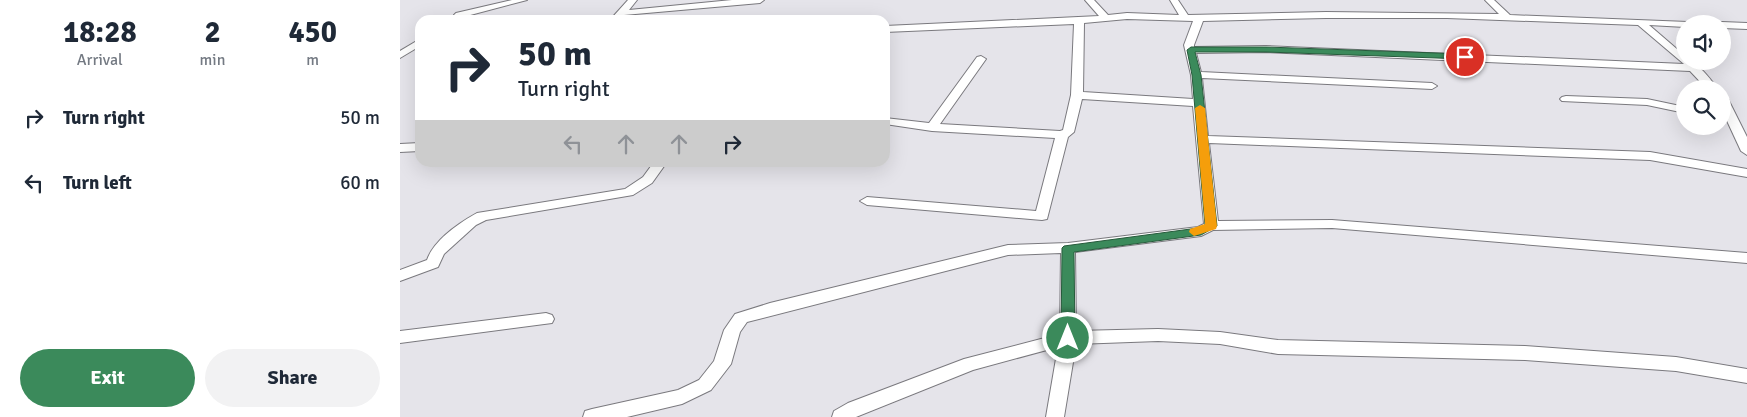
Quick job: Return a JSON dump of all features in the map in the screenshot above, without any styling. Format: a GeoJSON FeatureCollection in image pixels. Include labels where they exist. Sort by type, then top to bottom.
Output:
{"type":"FeatureCollection","features":[{"type":"Feature","properties":{"kind":"street"},"geometry":{"type":"LineString","coordinates":[[458,15],[476,0]]}},
{"type":"Feature","properties":{"kind":"street"},"geometry":{"type":"LineString","coordinates":[[464,15],[523,0]]}},
{"type":"Feature","properties":{"kind":"street"},"geometry":{"type":"LineString","coordinates":[[619,15],[634,0]]}},
{"type":"Feature","properties":{"kind":"street"},"geometry":{"type":"LineString","coordinates":[[627,15],[760,0]]}},
{"type":"Feature","properties":{"kind":"street"},"geometry":{"type":"LineString","coordinates":[[1089,0],[1106,19]]}},
{"type":"Feature","properties":{"kind":"street"},"geometry":{"type":"LineString","coordinates":[[1174,0],[1185,17]]}},
{"type":"Feature","properties":{"kind":"street"},"geometry":{"type":"LineString","coordinates":[[1489,0],[1508,18]]}},
{"type":"Feature","properties":{"kind":"street"},"geometry":{"type":"LineString","coordinates":[[890,29],[1079,21],[1127,16],[1200,18],[1447,15],[1676,24]]}},
{"type":"Feature","properties":{"kind":"street"},"geometry":{"type":"LineString","coordinates":[[1200,18],[1189,44],[1200,103],[1211,226]]}},
{"type":"Feature","properties":{"kind":"street"},"geometry":{"type":"LineString","coordinates":[[890,122],[932,127],[1062,135],[1068,132],[1077,95],[1079,21]]}},
{"type":"Feature","properties":{"kind":"street"},"geometry":{"type":"LineString","coordinates":[[1641,23],[1676,53]]}},
{"type":"Feature","properties":{"kind":"street"},"geometry":{"type":"LineString","coordinates":[[1731,26],[1747,26]]}},
{"type":"Feature","properties":{"kind":"street"},"geometry":{"type":"LineString","coordinates":[[400,55],[415,45]]}},
{"type":"Feature","properties":{"kind":"street"},"geometry":{"type":"LineString","coordinates":[[1191,50],[1275,50],[1676,63]]}},
{"type":"Feature","properties":{"kind":"street"},"geometry":{"type":"LineString","coordinates":[[932,127],[981,59]]}},
{"type":"Feature","properties":{"kind":"street"},"geometry":{"type":"LineString","coordinates":[[1695,70],[1705,80]]}},
{"type":"Feature","properties":{"kind":"street"},"geometry":{"type":"LineString","coordinates":[[1196,75],[1432,86]]}},
{"type":"Feature","properties":{"kind":"street"},"geometry":{"type":"LineString","coordinates":[[1077,95],[1200,103]]}},
{"type":"Feature","properties":{"kind":"street"},"geometry":{"type":"LineString","coordinates":[[1566,99],[1647,102],[1676,108]]}},
{"type":"Feature","properties":{"kind":"street"},"geometry":{"type":"LineString","coordinates":[[1731,124],[1747,151]]}},
{"type":"Feature","properties":{"kind":"street"},"geometry":{"type":"LineString","coordinates":[[867,201],[1042,216],[1062,135]]}},
{"type":"Feature","properties":{"kind":"street"},"geometry":{"type":"LineString","coordinates":[[1204,139],[1309,145],[1642,156],[1747,173]]}},
{"type":"Feature","properties":{"kind":"street"},"geometry":{"type":"LineString","coordinates":[[400,148],[415,147]]}},
{"type":"Feature","properties":{"kind":"street"},"geometry":{"type":"LineString","coordinates":[[401,277],[433,263],[437,252],[472,222],[482,216],[628,192],[641,186],[653,176],[659,167]]}},
{"type":"Feature","properties":{"kind":"street"},"geometry":{"type":"LineString","coordinates":[[592,417],[682,397],[705,385],[722,364],[732,330],[742,318],[770,309],[1008,250],[1068,248],[1201,232],[1211,226],[1332,224],[1747,258]]}},
{"type":"Feature","properties":{"kind":"street"},"geometry":{"type":"LineString","coordinates":[[1055,417],[1068,338],[1068,248]]}},
{"type":"Feature","properties":{"kind":"street"},"geometry":{"type":"LineString","coordinates":[[400,338],[546,319]]}},
{"type":"Feature","properties":{"kind":"street"},"geometry":{"type":"LineString","coordinates":[[841,417],[856,408],[970,364],[1068,338],[1185,336],[1220,338],[1278,347],[1525,353],[1676,364],[1747,376]]}},
{"type":"Feature","properties":{"kind":"slow traffic"},"geometry":{"type":"LineString","coordinates":[[1194,232],[1201,232],[1211,226],[1200,108]]}},
{"type":"Feature","properties":{"kind":"route"},"geometry":{"type":"LineString","coordinates":[[1068,338],[1068,248],[1201,232],[1211,226],[1196,75],[1191,50],[1266,49],[1465,57]]}}]}
